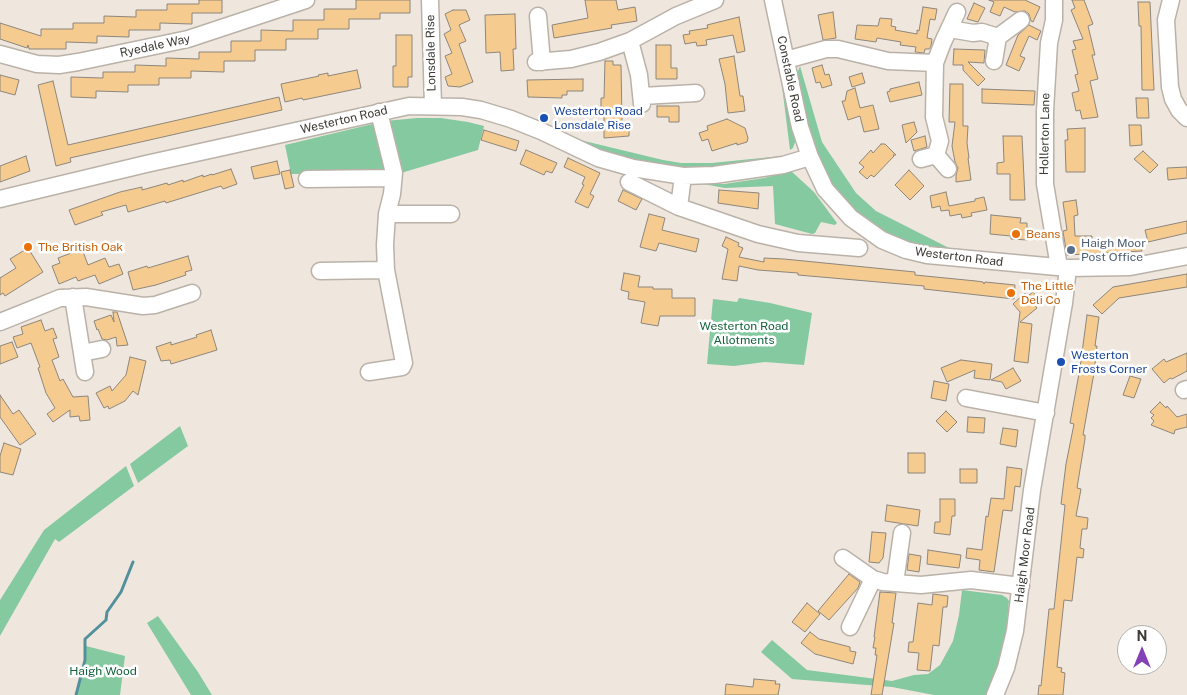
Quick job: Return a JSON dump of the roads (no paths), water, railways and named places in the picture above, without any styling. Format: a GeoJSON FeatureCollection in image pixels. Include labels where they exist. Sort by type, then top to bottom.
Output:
{"type":"FeatureCollection","features":[{"type":"Feature","properties":{"kind":"street","name":"Ryedale Way"},"geometry":{"type":"LineString","coordinates":[[0,54],[37,64],[59,65],[72,63],[188,40],[306,0]]}},
{"type":"Feature","properties":{"kind":"street","name":"Lonsdale Rise"},"geometry":{"type":"LineString","coordinates":[[430,0],[433,106]]}},
{"type":"Feature","properties":{"kind":"street"},"geometry":{"type":"LineString","coordinates":[[538,16],[539,62],[571,59],[599,52],[630,41],[695,4],[715,0]]}},
{"type":"Feature","properties":{"kind":"street","name":"Constable Road"},"geometry":{"type":"LineString","coordinates":[[773,0],[800,127],[810,157]]}},
{"type":"Feature","properties":{"kind":"street","name":"Hollerton Lane"},"geometry":{"type":"LineString","coordinates":[[1054,0],[1054,20],[1049,43],[1045,111],[1045,184],[1064,268]]}},
{"type":"Feature","properties":{"kind":"street"},"geometry":{"type":"LineString","coordinates":[[1171,0],[1166,20],[1170,87],[1173,99],[1179,110],[1187,118]]}},
{"type":"Feature","properties":{"kind":"street"},"geometry":{"type":"LineString","coordinates":[[948,169],[929,157],[940,141],[934,118],[936,63],[942,42],[957,12]]}},
{"type":"Feature","properties":{"kind":"street"},"geometry":{"type":"LineString","coordinates":[[994,61],[998,37],[1020,20]]}},
{"type":"Feature","properties":{"kind":"street"},"geometry":{"type":"LineString","coordinates":[[950,29],[973,33],[982,32],[998,37]]}},
{"type":"Feature","properties":{"kind":"street"},"geometry":{"type":"LineString","coordinates":[[630,41],[637,67],[642,100],[696,93]]}},
{"type":"Feature","properties":{"kind":"street"},"geometry":{"type":"LineString","coordinates":[[786,60],[826,49],[838,49],[888,60],[936,63]]}},
{"type":"Feature","properties":{"kind":"street","name":"Westerton Road"},"geometry":{"type":"LineString","coordinates":[[0,199],[146,164],[409,106],[462,107],[481,110],[511,119],[598,158],[633,168],[683,176],[714,175],[783,165],[810,157],[826,189],[851,218],[882,240],[906,250],[927,255],[1064,268],[1130,267],[1187,256]]}},
{"type":"Feature","properties":{"kind":"street"},"geometry":{"type":"LineString","coordinates":[[369,372],[402,367],[404,364],[386,270],[387,214],[392,194],[393,178],[391,159],[379,112]]}},
{"type":"Feature","properties":{"kind":"street"},"geometry":{"type":"LineString","coordinates":[[679,208],[683,176]]}},
{"type":"Feature","properties":{"kind":"street"},"geometry":{"type":"LineString","coordinates":[[307,179],[393,178]]}},
{"type":"Feature","properties":{"kind":"street"},"geometry":{"type":"LineString","coordinates":[[629,182],[679,208],[758,234],[798,243],[860,248]]}},
{"type":"Feature","properties":{"kind":"street"},"geometry":{"type":"LineString","coordinates":[[387,214],[451,214]]}},
{"type":"Feature","properties":{"kind":"street","name":"Haigh Moor Road"},"geometry":{"type":"LineString","coordinates":[[995,695],[1011,650],[1021,586],[1032,490],[1046,413],[1064,268]]}},
{"type":"Feature","properties":{"kind":"street"},"geometry":{"type":"LineString","coordinates":[[320,271],[386,270]]}},
{"type":"Feature","properties":{"kind":"street"},"geometry":{"type":"LineString","coordinates":[[0,322],[60,298],[100,298],[143,306],[155,305],[192,293]]}},
{"type":"Feature","properties":{"kind":"street"},"geometry":{"type":"LineString","coordinates":[[73,297],[85,372]]}},
{"type":"Feature","properties":{"kind":"street"},"geometry":{"type":"LineString","coordinates":[[82,353],[102,349]]}},
{"type":"Feature","properties":{"kind":"street"},"geometry":{"type":"LineString","coordinates":[[966,398],[1046,413]]}},
{"type":"Feature","properties":{"kind":"street"},"geometry":{"type":"LineString","coordinates":[[895,583],[902,533]]}},
{"type":"Feature","properties":{"kind":"street"},"geometry":{"type":"LineString","coordinates":[[843,558],[873,579],[895,583],[921,585],[971,580],[1021,586]]}},
{"type":"Feature","properties":{"kind":"street"},"geometry":{"type":"LineString","coordinates":[[850,627],[873,579]]}},
{"type":"Feature","properties":{"kind":"waterway"},"geometry":{"type":"LineString","coordinates":[[76,695],[85,660],[85,639],[106,620],[107,612],[121,592],[133,562]]}},
{"type":"Feature","properties":{"kind":"place","name":"Westerton Road Lonsdale Rise"},"geometry":{"type":"Point","coordinates":[544,118]}},
{"type":"Feature","properties":{"kind":"place","name":"Beans"},"geometry":{"type":"Point","coordinates":[1016,234]}},
{"type":"Feature","properties":{"kind":"place","name":"The British Oak"},"geometry":{"type":"Point","coordinates":[28,247]}},
{"type":"Feature","properties":{"kind":"place","name":"Haigh Moor Post Office"},"geometry":{"type":"Point","coordinates":[1071,250]}},
{"type":"Feature","properties":{"kind":"place","name":"The Little Deli Co"},"geometry":{"type":"Point","coordinates":[1011,293]}},
{"type":"Feature","properties":{"kind":"place","name":"Westerton Frosts Corner"},"geometry":{"type":"Point","coordinates":[1061,362]}},
{"type":"Feature","properties":{"kind":"park label","name":"Westerton Road Allotments"},"geometry":{"type":"Point","coordinates":[744,333]}},
{"type":"Feature","properties":{"kind":"park label","name":"Haigh Wood"},"geometry":{"type":"Point","coordinates":[103,671]}}]}
